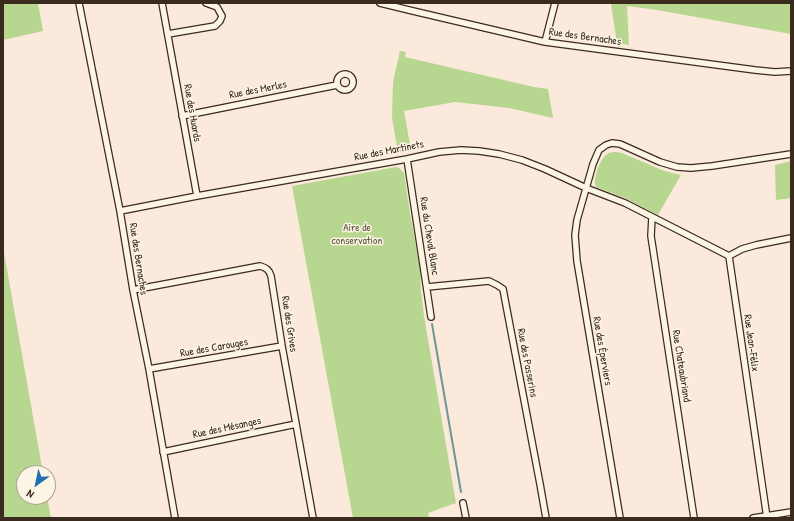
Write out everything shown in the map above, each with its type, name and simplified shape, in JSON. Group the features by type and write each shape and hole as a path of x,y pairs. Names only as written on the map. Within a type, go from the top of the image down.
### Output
{"street":[{"name":"Rue des Bernaches","path":"79,3 120,211 132,290 149,369 175,518"},
{"name":"Rue des Huards","path":"162,3 197,196"},
{"path":"168,34 215,26 220,21 222,16 217,7 206,3"},
{"name":"Rue des Bernaches","path":"380,3 545,42 755,70 775,72 791,71"},
{"path":"545,42 555,3"},
{"name":"Rue des Merles","path":"182,116 337,85"},
{"path":"586,188 592,164 600,150 606,145 612,143 620,144 660,162 677,167 691,168 791,154"},
{"name":"Rue des Martinets","path":"120,211 407,159 438,152 461,150 499,154 522,160 625,203 652,217"},
{"name":"Rue du Cheval Blanc","path":"407,159 431,317"},
{"name":"Rue des Éperviers","path":"586,188 576,220 575,235 577,261 620,518"},
{"path":"652,217 729,256 742,249 791,238"},
{"name":"Rue Chateaubriand","path":"652,217 651,236 694,518"},
{"name":"Rue Jean-Félix","path":"729,256 767,517"},
{"name":"Rue des Grives","path":"132,290 260,266 266,267 272,276 282,346 312,518"},
{"name":"Rue des Passerins","path":"427,287 489,281 497,284 502,289 546,518"},
{"name":"Rue des Carouges","path":"149,369 282,346"},
{"name":"Rue des Mésanges","path":"163,452 296,424"},
{"path":"463,503 466,518"},
{"path":"753,518 791,512"}],"green space":[{"path":"3,3 38,3 43,31 3,40"},
{"path":"605,3 791,3 791,34 627,6 629,45 617,43 611,4"},
{"path":"400,51 406,52 405,57 548,89 553,118 509,108 455,102 404,111 411,150 398,152 392,118 393,82"},
{"path":"611,152 622,153 662,170 681,175 658,215 625,198 596,187 595,179 600,163 606,155"},
{"path":"791,161 791,198 776,200 775,165"},
{"name":"Aire de conservation","path":"396,167 404,173 420,269 424,316 456,503 428,513 429,518 353,518 292,186"},
{"path":"3,247 42,465 16,465 16,505 49,505 51,518 3,518"}],"waterway":[{"path":"432,324 461,492"}]}
